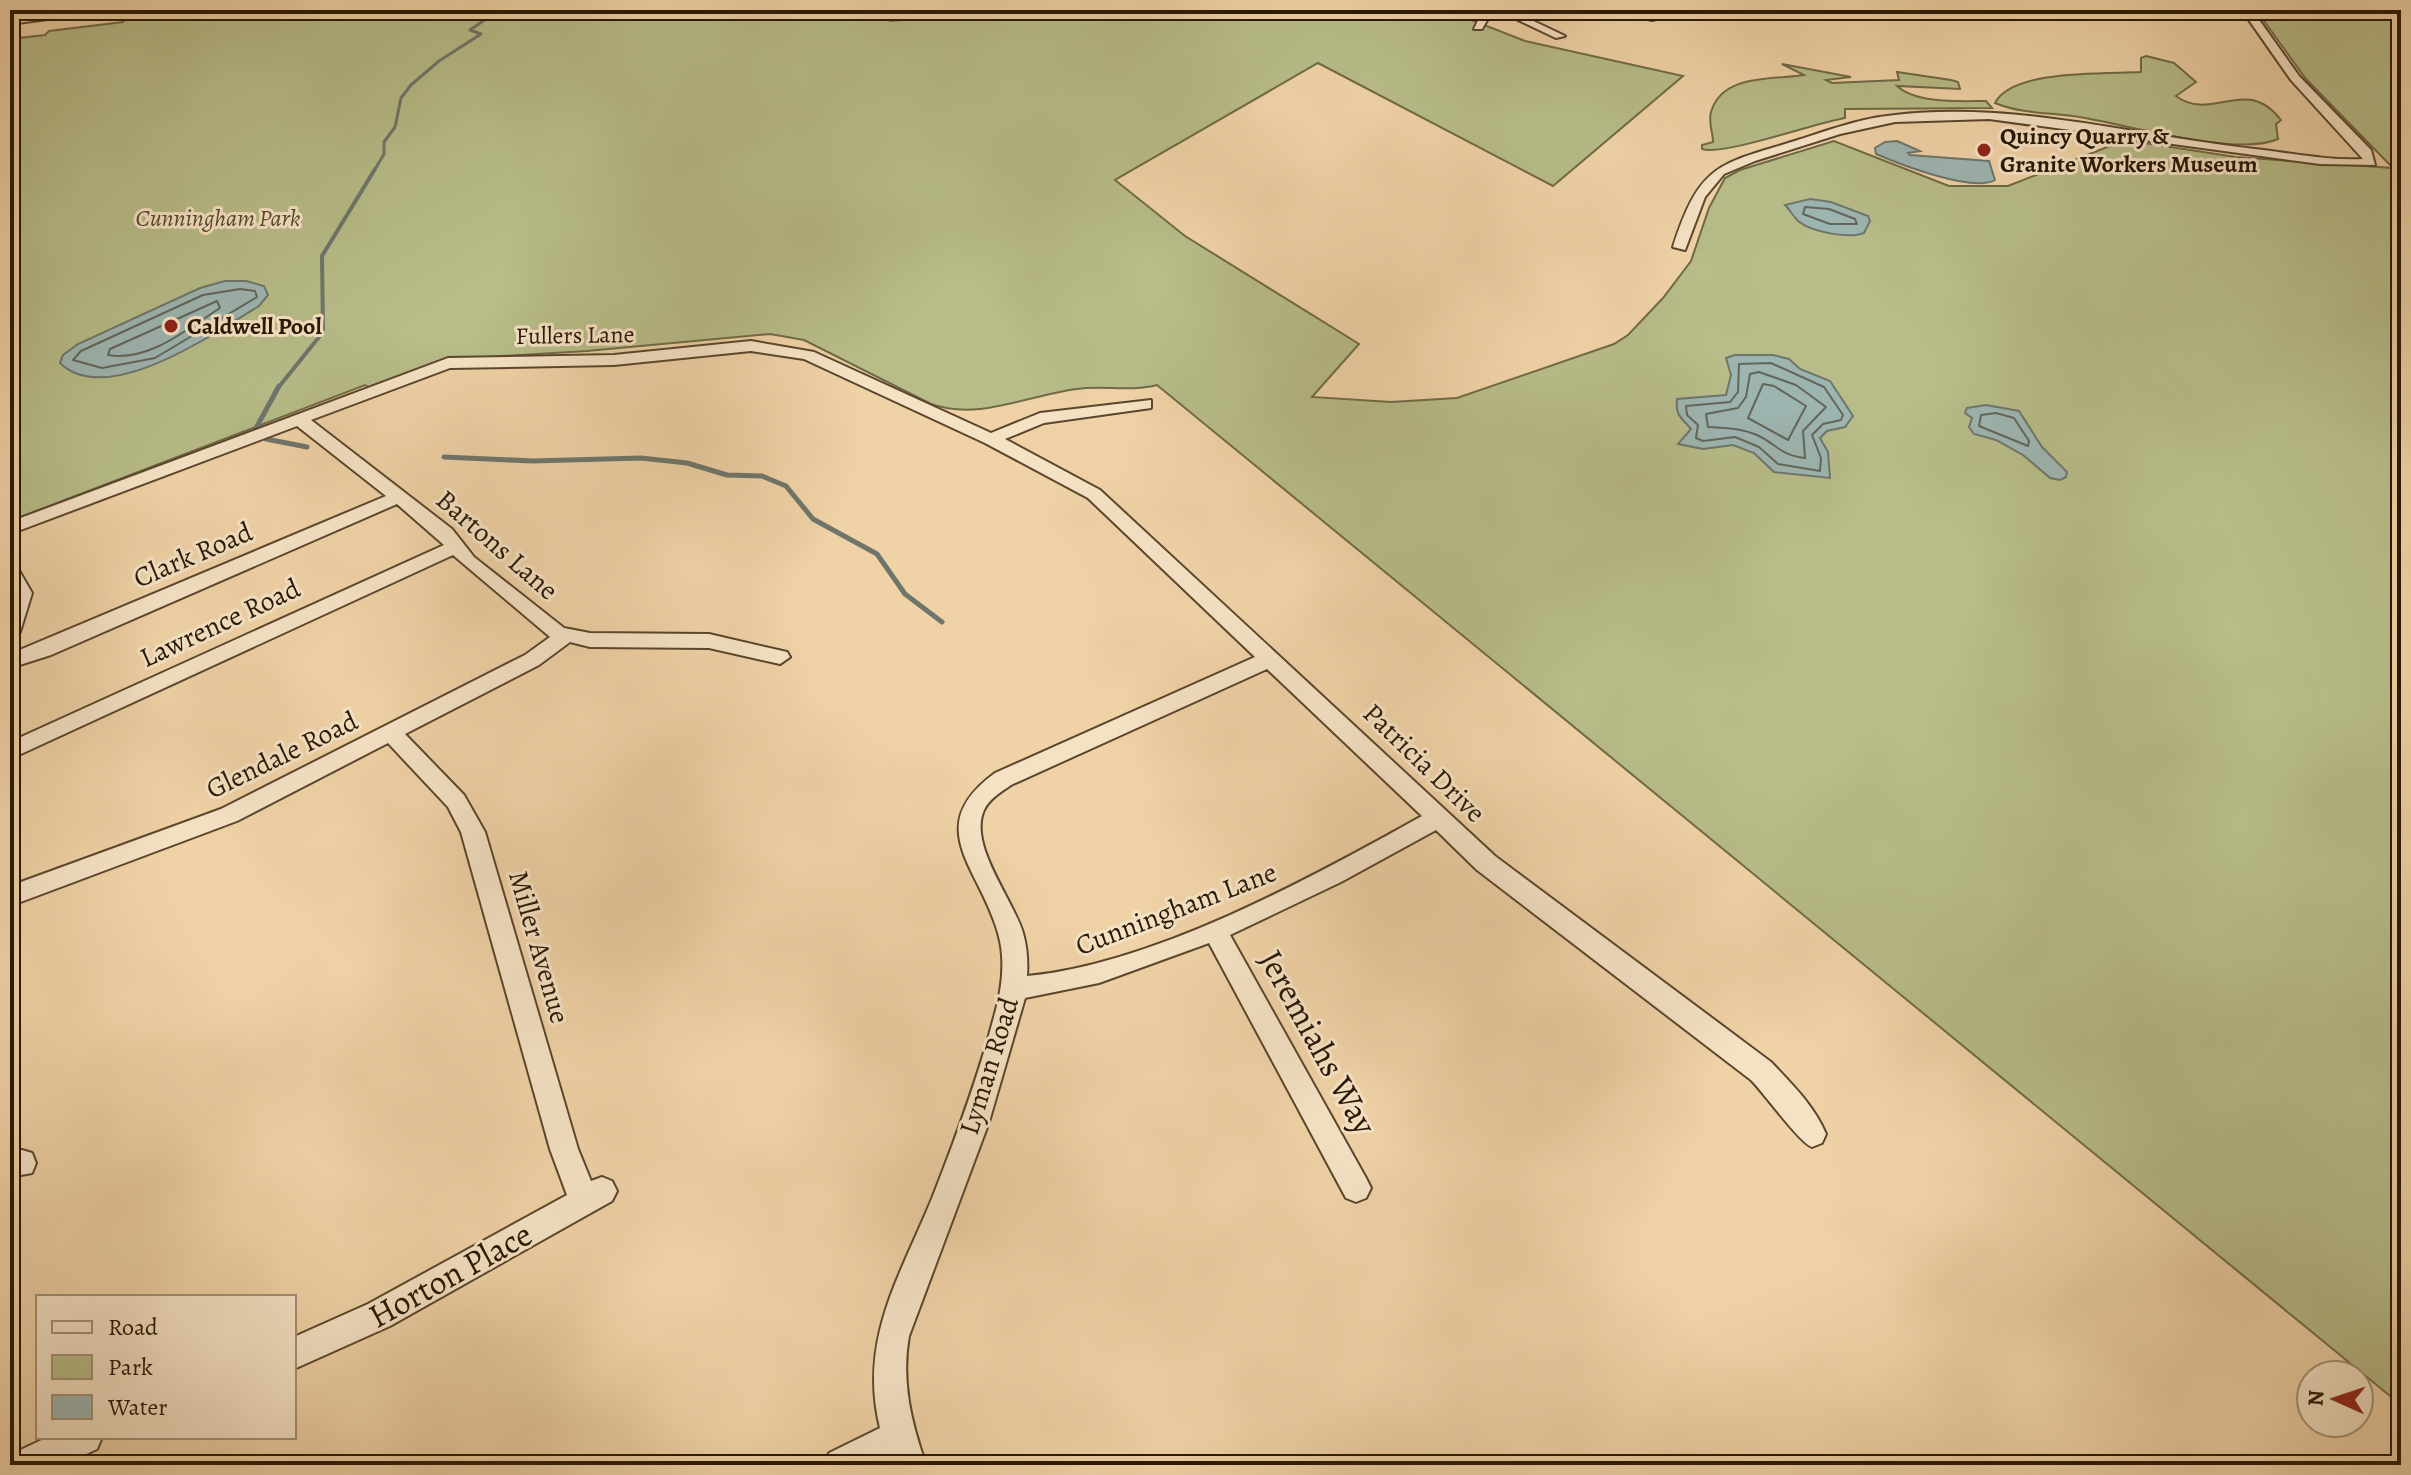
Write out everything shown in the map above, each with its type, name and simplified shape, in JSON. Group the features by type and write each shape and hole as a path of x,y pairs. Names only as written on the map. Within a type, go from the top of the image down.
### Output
{"street":[{"path":"10,21 110,10"},
{"path":"1478,27 1488,10"},
{"path":"1502,10 1560,36"},
{"path":"1611,10 1652,17 1677,15 1687,10"},
{"path":"2233,10 2262,55"},
{"path":"1680,247 1697,194 1718,171 1832,133 1895,118 1946,114 2006,117 2208,148 2349,161 2372,160 2295,78 2247,10"},
{"path":"2271,68 2347,147 2349,161"},
{"name":"Fullers Lane","path":"10,528 429,368 458,361 599,361 763,346 790,350 829,363 991,439"},
{"path":"991,439 1031,420 1145,404"},
{"name":"Bartons Lane","path":"298,418 445,533 455,547 540,620 565,636 600,641 695,640 780,657"},
{"name":"Patricia Drive","path":"991,439 1094,494 1272,658 1438,818 1526,896 1761,1071 1788,1099 1812,1134"},
{"name":"Clark Road","path":"10,661 44,650 398,497"},
{"name":"Lawrence Road","path":"10,751 455,547"},
{"path":"10,571 22,593 10,632"},
{"name":"Glendale Road","path":"10,896 229,815 532,660 565,636"},
{"name":"Lyman Road","path":"904,1450 889,1375 895,1329 952,1183 1004,1030 1013,988 1015,959 1010,932 978,865 971,840 969,817 976,799 1003,779 1272,658"},
{"name":"Miller Avenue","path":"392,734 456,801 473,832 564,1149 593,1196"},
{"name":"Cunningham Lane","path":"1013,988 1070,981 1216,932 1318,885 1438,818"},
{"name":"Jeremiahs Way","path":"1216,932 1356,1188"},
{"name":"Horton Place","path":"296,1352 379,1315 593,1196"},
{"path":"26,1465 81,1439"},
{"path":"841,1465 904,1450"}],"green space":[{"name":"Cunningham Park","path":"872,10 890,21 1013,10 1446,10 1525,41 1683,76 1553,186 1318,63 1115,180 1185,236 1359,344 1312,397 1391,402 1457,398 1614,344 1628,335 1663,298 1691,261 1709,208 1725,178 1740,170 1834,141 1949,186 2008,186 2125,140 2236,157 2393,168 2306,79 2256,10 2401,10 2401,1405 2375,1384 2375,1359 2345,1359 1157,385 1077,389 985,408 949,408 931,404 804,340 770,334 587,351 452,359 370,388 365,385 10,521 10,39 123,22 129,11"},
{"path":"2146,56 2174,63 2196,82 2176,96 2189,103 2203,105 2242,99 2268,107 2281,120 2276,124 2278,139 2260,144 2212,142 2074,116 2017,110 1995,103 2005,92 2039,79 2141,72 2141,58"},
{"path":"1782,64 1851,77 1826,80 1832,83 1899,80 1897,72 1951,80 1958,82 1960,89 1897,86 1927,99 1986,101 1992,108 1845,109 1845,118 1749,144 1702,149 1702,145 1713,142 1711,112 1726,90 1751,81 1804,75"}],"water":[{"path":"1897,141 1920,151 1908,153 1910,155 1989,161 1995,180 1970,183 1953,180 1876,154 1875,148 1885,142"},
{"path":"1810,199 1831,202 1868,216 1870,221 1864,233 1857,235 1840,235 1812,228 1798,221 1785,205"},
{"name":"Caldwell Pool","path":"225,281 246,281 264,286 268,295 259,306 190,348 132,372 105,377 80,375 60,363 63,355 78,344 200,288"},
{"path":"1735,355 1773,355 1789,359 1800,369 1830,381 1853,416 1845,427 1827,431 1820,438 1828,452 1830,478 1774,472 1754,453 1733,445 1703,449 1678,444 1691,429 1678,413 1677,399 1726,395 1731,375 1726,358"},
{"path":"1986,405 2019,411 2042,447 2067,472 2066,477 2060,480 2050,478 2023,455 1996,440 1974,434 1969,427 1972,418 1965,413 1967,408"}],"waterway":[{"path":"374,171 384,154 384,142 395,127 401,98 411,85 439,61 481,34 470,30 499,10"},
{"path":"278,388 323,332 322,256 375,169"},
{"path":"255,430 279,386"},
{"path":"266,439 307,447"},
{"path":"444,457 533,461 641,458 687,463 727,475 762,476 786,486 813,519 877,554 905,594 942,622"}],"place":[{"name":"Quincy Quarry & Granite Workers Museum","path":"1984,150"},
{"name":"Caldwell Pool","path":"171,326"}]}
